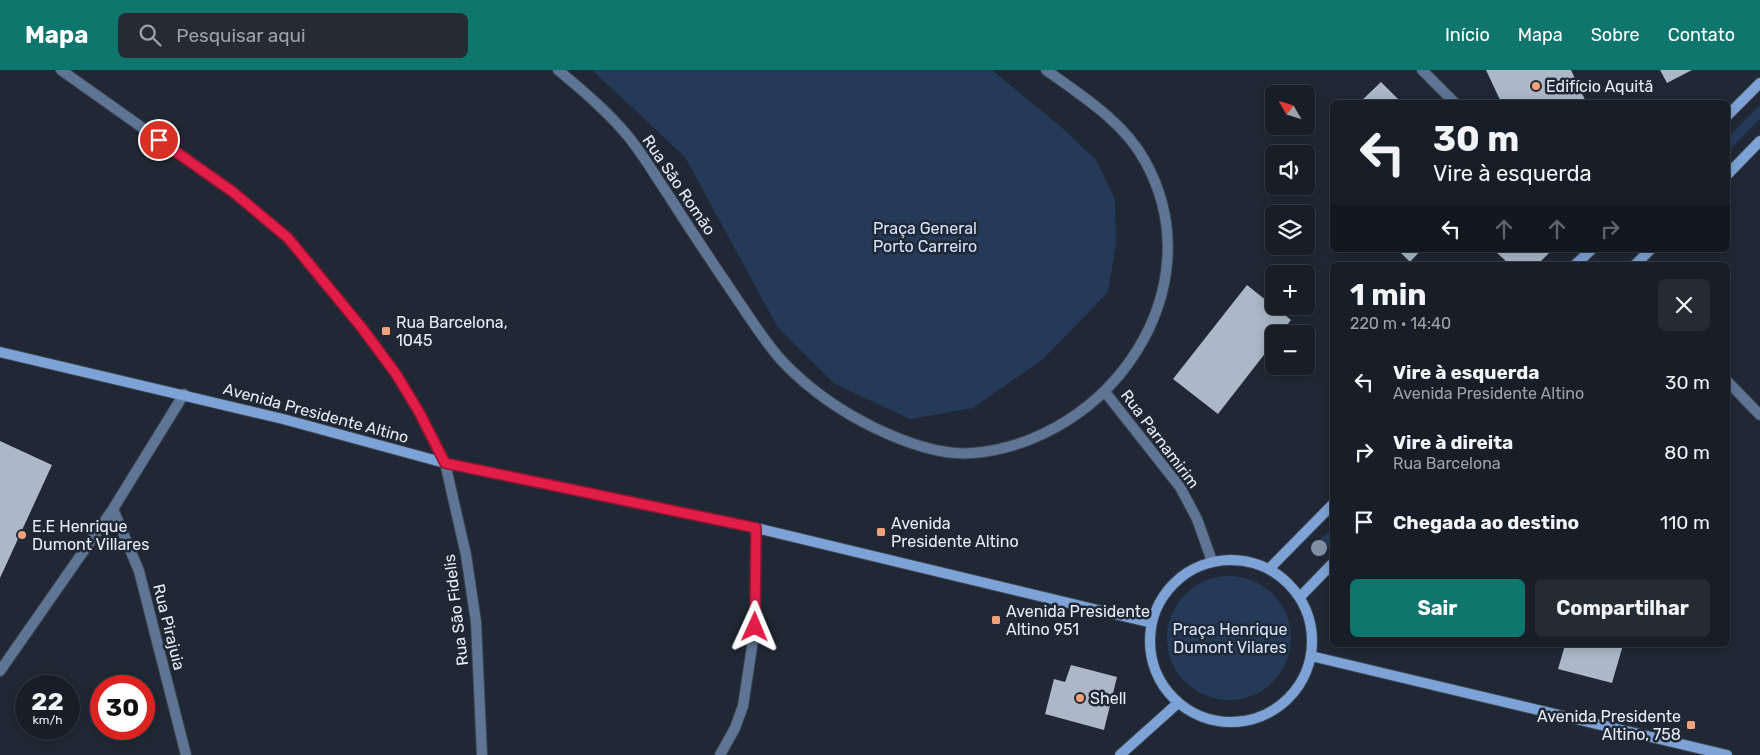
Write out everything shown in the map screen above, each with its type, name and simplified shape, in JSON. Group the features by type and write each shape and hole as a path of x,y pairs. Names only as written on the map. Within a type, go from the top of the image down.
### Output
{"main road":[{"path":"1730,113 1760,82"},
{"path":"1730,172 1760,142"},
{"path":"1578,262 1589,252"},
{"path":"1638,262 1648,252"},
{"name":"Avenida Presidente Altino","path":"0,352 184,394 445,463 756,528 1152,623"},
{"path":"1269,569 1330,507"},
{"path":"1241,560 1269,569 1291,586 1300,597 1308,616 1312,636 1306,673 1286,700 1273,710 1257,718 1241,722 1208,719 1192,713 1178,703 1168,692 1153,667 1149,638 1160,601 1173,584 1191,570 1212,561 1241,560"},
{"path":"1300,597 1330,566"},
{"path":"1310,656 1727,755"},
{"path":"1120,755 1178,703"}],"street":[{"name":"Rua São Fidelis","path":"61,70 233,192 288,238 362,328 396,374 419,412 445,463 466,555 476,622 482,755"},
{"name":"Rua São Romão","path":"558,70 585,92 628,136 759,331 784,362 832,404 874,427 906,441 940,450 970,453 998,449 1028,440 1081,412 1105,392"},
{"path":"1046,70 1100,111 1133,144 1145,161 1164,212 1167,258 1160,303 1137,352 1105,392"},
{"path":"1422,70 1452,100"},
{"path":"1730,384 1760,415"},
{"name":"Rua Parnamirim","path":"1105,392 1180,487 1197,519 1212,561"},
{"path":"0,671 113,509 184,394"},
{"name":"Rua Pirajuia","path":"113,509 139,571 186,755"},
{"path":"720,755 743,706 755,627 756,528"}],"green space":[{"name":"Praça General Porto Carreiro","path":"592,70 992,70 1067,132 1097,161 1115,200 1116,244 1108,292 1043,359 973,408 910,419 835,384 778,328 685,157"},
{"path":"1760,105 1760,119 1730,150 1730,135"},
{"path":"1330,530 1330,545 1323,552 1315,544"},
{"name":"Praça Henrique Dumont Vilares","path":"1229,576 1253,581 1273,594 1286,614 1291,638 1286,662 1273,682 1253,695 1229,700 1205,695 1185,682 1172,662 1167,638 1172,614 1185,594 1205,581"}],"building":[{"name":"Edifício Aquitã","path":"1486,70 1571,70 1585,100 1500,100"},
{"path":"1660,70 1692,70 1667,83"},
{"path":"1381,82 1399,100 1362,100"},
{"path":"1400,252 1419,252 1410,262"},
{"path":"1496,252 1550,252 1540,262 1507,262"},
{"path":"1247,285 1265,299 1265,315 1285,315 1291,320 1287,325 1265,325 1265,354 1218,414 1173,379"},
{"path":"0,441 52,465 0,578"},
{"path":"1564,647 1622,647 1612,683 1558,669"},
{"name":"Shell","path":"1071,665 1117,677 1104,730 1045,714 1054,679 1065,682"}],"place":[{"name":"Edifício Aquitã","path":"1536,86"},
{"name":"Rua Barcelona, 1045","path":"386,331"},
{"name":"Avenida Presidente Altino","path":"881,532"},
{"name":"E.E Henrique Dumont Villares","path":"22,535"},
{"name":"Avenida Presidente Altino 951","path":"996,620"},
{"name":"Shell","path":"1080,698"},
{"name":"Avenida Presidente Altino, 758","path":"1691,725"}],"route":[{"path":"159,140 252,206 288,238 362,328 396,374 419,412 445,463 756,528 755,627"}]}
